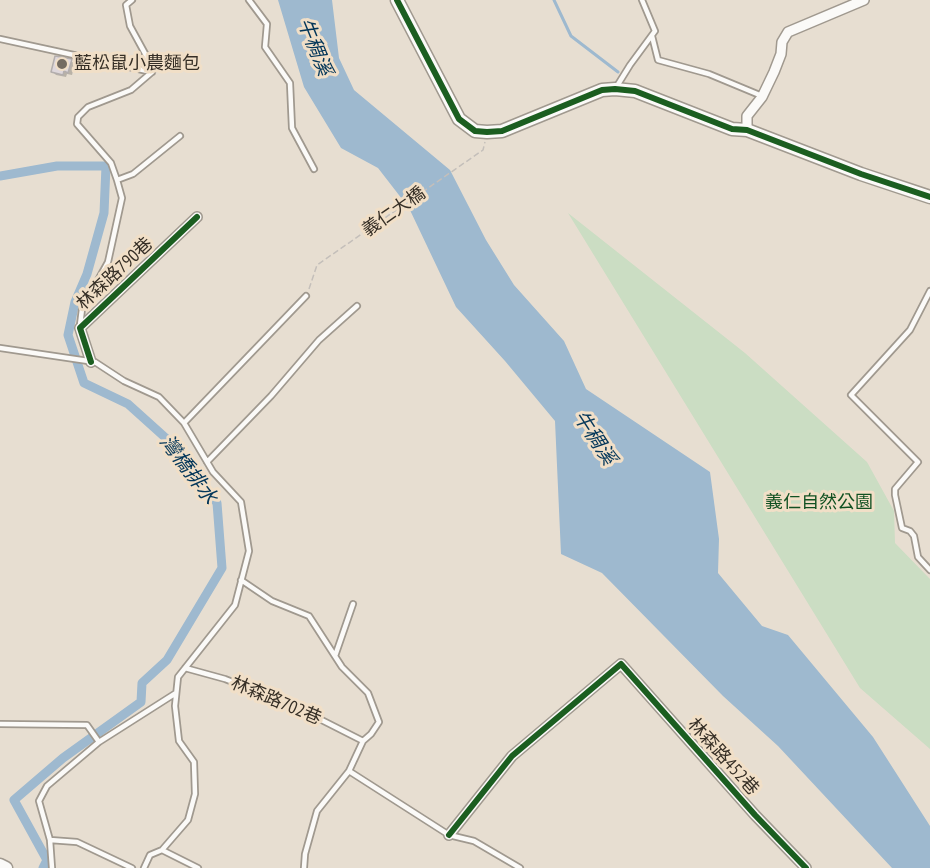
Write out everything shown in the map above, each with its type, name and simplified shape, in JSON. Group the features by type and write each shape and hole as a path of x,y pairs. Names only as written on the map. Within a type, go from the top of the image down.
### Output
{"street":[{"path":"397,0 459,119 475,131 502,131 602,90 615,89 635,92 732,129 747,130 861,174 930,197"},
{"path":"747,130 747,116 762,97 781,54 782,42 788,32 864,0"},
{"name":"林森路790巷","path":"91,362 80,328 197,217"},
{"name":"林森路452巷","path":"449,835 512,756 621,664 754,815 806,868"},
{"path":"0,865 6,868"}],"lane":[{"path":"0,39 152,72 148,59 130,26 126,4 132,0"},
{"path":"249,0 267,24 265,46 291,83 292,128 314,169"},
{"path":"615,89 655,31 642,0"},
{"path":"652,36 658,60 709,74 762,97"},
{"name":"林森路790巷","path":"80,328 82,309 108,262 122,198 111,163 77,124 78,117 88,107 132,90 152,72"},
{"path":"117,180 133,174 180,136"},
{"path":"930,291 910,330 851,395 918,462 895,489 895,495 902,528 910,531 914,536 918,557 930,570"},
{"path":"184,423 306,296"},
{"path":"207,462 271,396 319,340 357,306"},
{"path":"0,348 95,362 124,381 159,396 184,423 213,472 242,502 249,551 235,605 178,676 175,706 179,741 194,762 195,794 188,820 162,850 150,855 144,868"},
{"path":"241,580 272,601 309,616 342,668 368,693 379,722 372,734 363,741 349,771 317,811 305,854 304,868"},
{"path":"335,656 353,604"},
{"name":"林森路702巷","path":"185,668 225,679 294,706 363,741"},
{"path":"52,868 50,840 39,801 47,786 99,742 176,693"},
{"path":"0,724 87,725 99,742"},
{"path":"349,771 449,835 474,842 520,868"},
{"path":"50,840 77,842 132,868"},
{"path":"162,850 198,868"}],"green space":[{"name":"義仁自然公園","path":"568,213 745,353 867,462 894,511 895,543 930,579 930,749 860,688"}],"water":[{"name":"牛稠溪","path":"278,0 332,0 339,58 354,90 450,170 486,240 514,285 564,341 586,389 710,472 719,539 718,573 762,626 788,635 873,737 930,826 930,868 892,868 778,746 723,696 602,573 561,554 555,421 456,307 409,208 378,168 341,148 304,87"}],"building":[{"name":"藍松鼠小農麵包","path":"55,56 72,59 68,73 64,71 63,75 51,72"}],"waterway":[{"path":"554,0 571,36 618,72"},
{"name":"灣橋排水","path":"0,176 57,166 106,166 104,213 87,274 75,302 68,335 84,383 128,404 168,440 217,503 222,568 167,660 142,683 141,702 63,758 14,800 47,860 43,868"}],"cycle path":[{"path":"397,0 459,119 475,131 502,131 602,90 635,91 732,129 747,130 861,174 930,197"},
{"path":"91,362 80,328 197,217"},
{"path":"449,835 512,756 621,664 755,815 806,868"}],"place":[{"name":"藍松鼠小農麵包","path":"62,64"}]}
